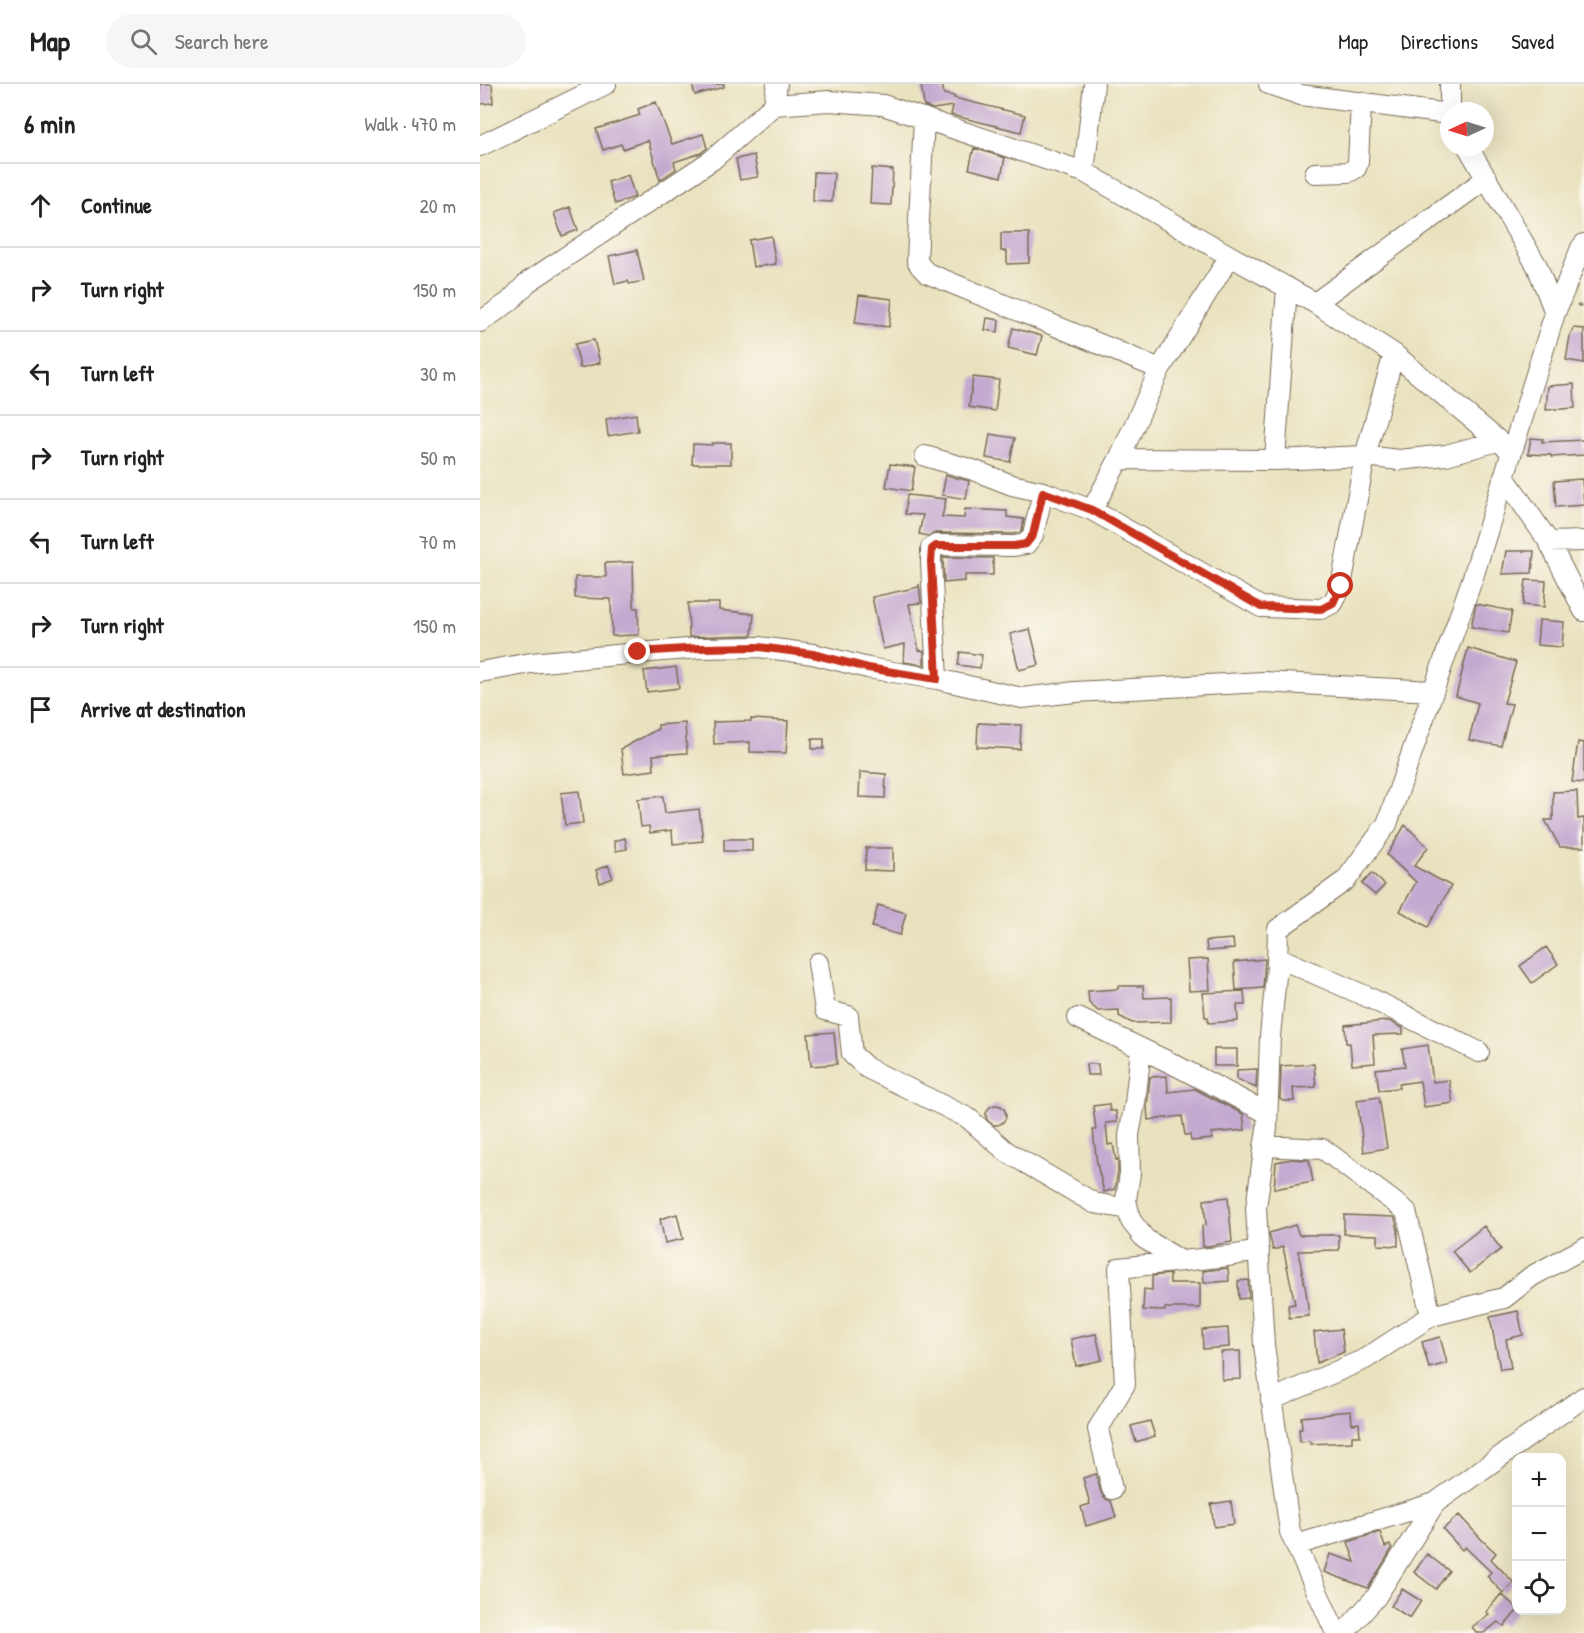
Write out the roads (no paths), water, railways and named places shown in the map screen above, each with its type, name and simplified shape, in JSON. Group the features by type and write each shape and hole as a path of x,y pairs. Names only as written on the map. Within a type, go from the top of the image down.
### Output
{"street":[{"path":"480,146 606,84"},
{"path":"774,105 777,84"},
{"path":"1084,172 1094,84"},
{"path":"1269,84 1361,102 1440,111"},
{"path":"1449,102 1450,84"},
{"path":"480,322 509,302 528,282 712,160 774,105 829,101 884,105 1084,172 1315,303 1394,354 1505,446"},
{"path":"1315,173 1349,172 1356,168 1361,102"},
{"path":"924,118 918,261 921,267 927,273 1160,369"},
{"path":"1474,156 1537,266 1555,313"},
{"path":"1315,303 1487,178"},
{"path":"1336,1633 1290,1532 1264,1345 1256,1208 1267,1113 1278,930 1346,880 1387,824 1473,577 1504,477 1505,446 1555,313 1584,244"},
{"path":"1092,510 1119,459 1160,369 1230,256"},
{"path":"1275,460 1287,287"},
{"path":"925,456 973,470 1012,485 1043,492 1092,510 1261,607 1321,609 1333,603 1341,586 1365,456 1394,354"},
{"path":"1119,459 1275,460 1365,456 1399,460 1505,446"},
{"path":"1504,477 1550,542 1584,611"},
{"path":"937,679 932,549 936,546 1026,544 1033,535 1043,492"},
{"path":"1550,542 1584,541"},
{"path":"480,672 531,663 638,652 759,647 813,654 868,668 937,679 1022,698 1075,692 1263,682 1433,691"},
{"path":"1277,957 1370,998 1479,1052"},
{"path":"818,963 825,1010 848,1016 852,1054 867,1068 968,1118 1007,1152 1094,1203 1128,1209"},
{"path":"1078,1018 1267,1113"},
{"path":"1141,1049 1129,1135 1131,1173 1126,1200 1131,1221 1144,1239 1181,1261"},
{"path":"1264,1146 1323,1149 1406,1210 1431,1316"},
{"path":"1271,1400 1365,1359 1431,1316 1504,1298 1532,1276 1584,1248"},
{"path":"1112,1490 1098,1429 1125,1384 1119,1268 1259,1251"},
{"path":"1296,1545 1435,1503 1584,1397"},
{"path":"1344,1633 1376,1596 1435,1503"}]}
